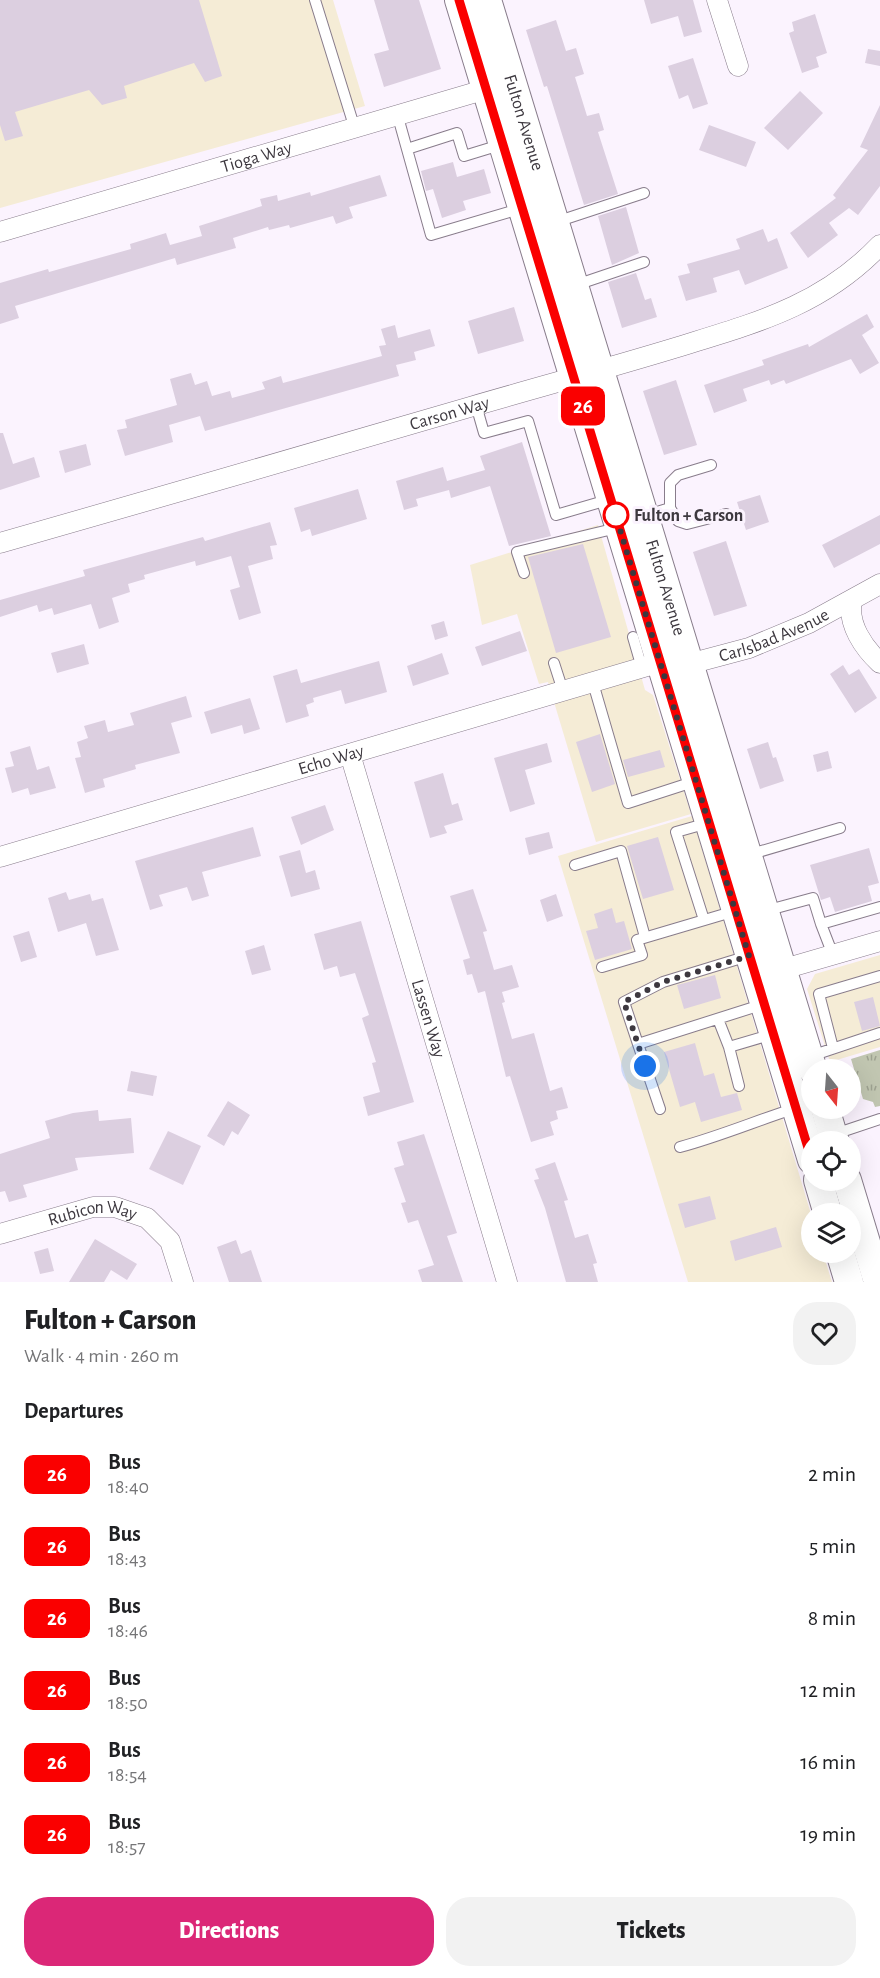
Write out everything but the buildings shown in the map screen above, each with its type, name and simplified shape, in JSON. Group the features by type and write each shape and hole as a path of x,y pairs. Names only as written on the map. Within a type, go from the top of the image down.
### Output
{"main road":[{"name":"Fulton Avenue","path":"480,3 499,85 504,144 523,208 644,517 782,969 804,1059"},
{"name":"Fulton Avenue","path":"499,85 554,223 573,285 611,499 644,517"},
{"name":"Fulton Avenue","path":"644,517 651,665 696,781 773,1034 803,1059"},
{"path":"850,1191 878,1282"},
{"path":"843,1263 849,1282"}],"street":[{"path":"717,0 738,66"},
{"name":"Tioga Way","path":"0,232 398,117 499,85"},
{"name":"Carson Way","path":"0,543 587,374 669,343 791,310 847,276 880,244"},
{"name":"Carlsbad Avenue","path":"651,665 689,664 749,648 809,623 880,584"},
{"path":"852,601 850,615 854,626 880,663"},
{"name":"Echo Way","path":"0,857 651,665"},
{"name":"Lassen Way","path":"350,754 507,1282"},
{"path":"756,979 782,969 880,941"},
{"name":"Rubicon Way","path":"0,1234 93,1207 115,1207 147,1218 170,1241 183,1282"}],"lane":[{"path":"315,0 355,129"},
{"path":"398,117 431,235 523,208"},
{"path":"408,149 457,133 464,156 504,144"},
{"path":"554,223 644,193"},
{"path":"573,285 644,262"},
{"path":"476,405 484,433 528,421 556,514 611,499"},
{"path":"644,517 678,476 711,465"},
{"path":"524,573 517,552 644,517 687,524 726,514"},
{"path":"633,637 651,665"},
{"path":"554,663 563,691"},
{"path":"592,683 628,803 696,781"},
{"path":"704,920 676,832 709,823"},
{"path":"748,855 840,828"},
{"path":"575,865 621,851 645,938"},
{"path":"765,912 813,898 833,955"},
{"path":"821,924 880,907"},
{"path":"602,968 642,955 637,940 735,911"},
{"path":"804,1059 819,994 880,976"},
{"path":"638,1044 718,1019 756,979"},
{"path":"660,1109 624,1002 663,982 756,979"},
{"path":"718,1019 729,1047 739,1086"},
{"path":"807,1059 880,1033"},
{"path":"729,1047 773,1034"},
{"path":"680,1147 739,1130 801,1106"},
{"path":"841,1131 880,1119"}],"shaded area":[{"path":"0,0 333,0 365,106 0,208"},
{"path":"598,525 645,690 653,695 691,814 596,842 548,682 539,684 517,614 482,625 470,565"},
{"path":"692,816 801,1181 801,1191 804,1191 808,1203 801,1203 801,1263 826,1263 832,1282 688,1282 558,856"},
{"path":"880,955 880,1047 840,1059 829,1059 807,989 815,974"}],"green space":[{"path":"880,1050 880,1106 875,1107 873,1102 863,1099 861,1059 851,1059"}],"bus line":[{"name":"26","path":"459,0 803,1131"}],"place":[{"name":"Fulton + Carson","path":"616,515"}],"route":[{"path":"616,515 615,513 749,956 663,982 624,1002 645,1066"}]}
